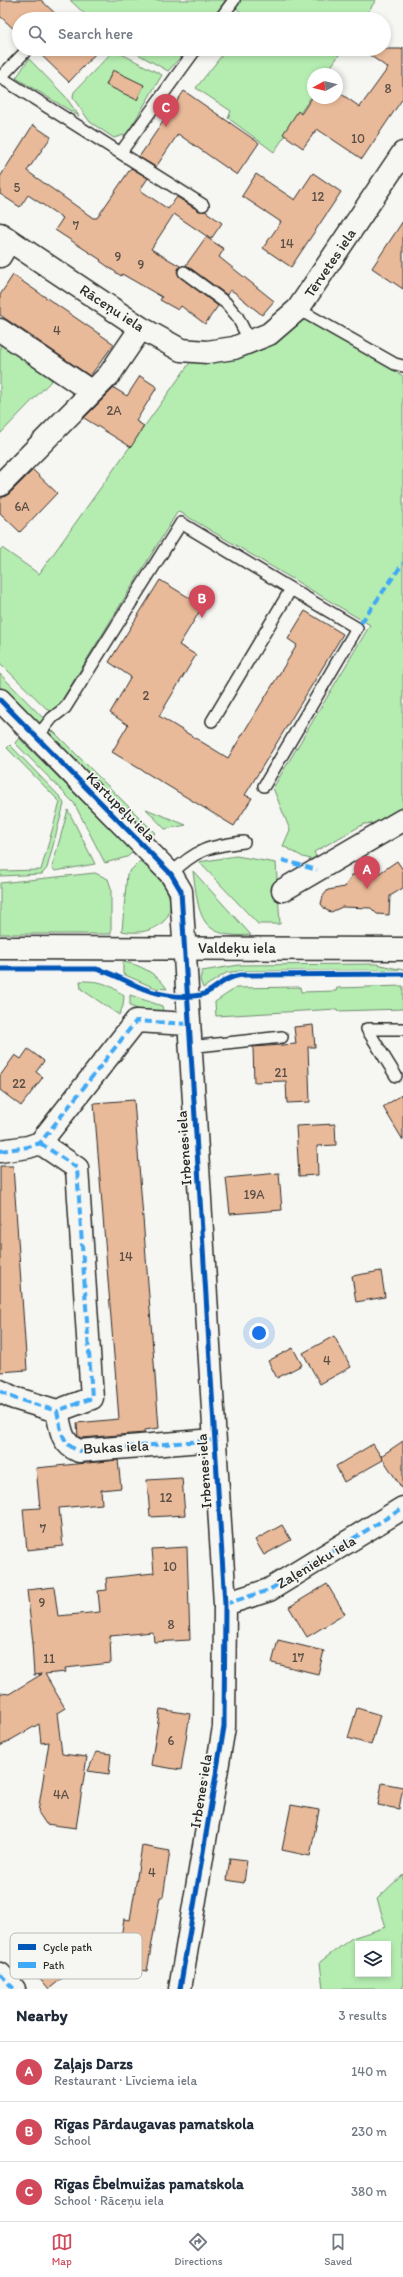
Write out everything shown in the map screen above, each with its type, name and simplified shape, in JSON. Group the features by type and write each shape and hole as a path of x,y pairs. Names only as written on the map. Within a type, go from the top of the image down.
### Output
{"street":[{"name":"Tērvetes iela","path":"242,345 268,334 298,310 403,153"},
{"name":"Rāceņu iela","path":"3,244 141,328 181,350 207,352 242,345"},
{"path":"0,485 109,375 141,328"},
{"path":"0,330 92,392"},
{"name":"Kartupeļu iela","path":"0,700 171,874 181,891 184,948"},
{"path":"283,890 403,820"},
{"name":"Valdeķu iela","path":"0,948 403,949"},
{"name":"Irbenes iela","path":"180,1989 224,1727 225,1604 189,1048 184,948"},
{"path":"0,1151 28,1147 40,1143 136,1021 188,1024"},
{"path":"0,1390 14,1398 57,1411 92,1398 77,1168 40,1143"},
{"name":"Bukas iela","path":"57,1411 63,1438 69,1447 79,1451 214,1440"},
{"name":"Zaļenieku iela","path":"225,1604 269,1590 403,1508"},
{"path":"0,1974 14,1989"}],"lane":[{"path":"225,12 234,0"},
{"path":"21,56 0,77 121,152 202,205"},
{"path":"121,152 191,56"},
{"path":"184,272 226,303 237,316 242,345"},
{"path":"298,310 395,364 403,366"},
{"path":"36,737 52,718 65,708 181,523 357,628 264,786"},
{"path":"212,721 291,589"},
{"path":"171,874 188,857 213,846 244,842"},
{"path":"396,1076 367,1029 403,1029"},
{"path":"189,1048 282,1037"}],"green space":[{"path":"70,0 227,0 218,12 83,12"},
{"path":"238,0 376,0 368,12 241,12 236,8"},
{"path":"108,56 126,56 162,75 127,134 114,138 90,122 73,98 74,92"},
{"path":"141,56 182,56 168,71"},
{"path":"221,56 338,56 330,68 307,68 307,103 274,152 228,118 231,111 196,88"},
{"path":"29,59 65,96 79,116 16,78"},
{"path":"300,314 403,376 403,809 377,823 364,824 314,852 318,861 303,857 283,846 290,830 273,788 370,625 178,511 54,713 50,712 0,663 0,550 2,548 39,574 194,357"},
{"path":"0,341 52,380 0,434"},
{"path":"0,674 46,721 36,723 31,721 0,688"},
{"path":"53,731 155,833 149,838 48,737"},
{"path":"19,738 133,852 127,857 105,863 74,803 15,743"},
{"path":"10,745 61,798 64,804 47,868 42,874 0,876 0,871 41,870 60,802 7,748"},
{"path":"146,809 186,825 165,829"},
{"path":"68,810 95,864 55,871 52,867"},
{"path":"236,856 276,863 280,924 258,924 199,862"},
{"path":"140,861 159,879 165,887 170,902 170,911 166,919 160,925 151,929 142,932 122,931 127,874"},
{"path":"193,871 251,935 221,933 211,928 200,912"},
{"path":"95,873 108,879 111,888 111,934 0,934 0,883"},
{"path":"123,962 142,967 159,979 167,989 155,988 123,974"},
{"path":"376,964 403,970 239,971 226,973 203,988 200,980 202,971 239,965"},
{"path":"80,981 104,984 113,988 124,996 123,1006 119,1015 81,989"},
{"path":"403,986 403,1009 338,1011 337,1009 216,1016 215,1002 236,988 300,987 301,992 336,991 337,988"},
{"path":"130,995 162,1006 164,1015 145,1012 130,1006"},
{"path":"403,1874 403,1989 323,1989 320,1962 352,1938 386,1927 377,1899"}],"building":[{"path":"0,0 41,0 54,12 12,12 12,27 0,16"},
{"path":"403,47 403,98 362,159 317,129 303,148 283,134 298,111 301,114 308,104 343,104 343,95 360,107 388,68 371,56 391,56 391,49 401,49"},
{"path":"42,56 93,56 69,82"},
{"path":"113,70 144,85 137,100 106,85"},
{"path":"184,91 259,143 237,175 178,134 156,167 139,157"},
{"path":"33,125 51,137 27,171 93,218 97,218 131,168 148,178 140,190 168,209 177,197 199,211 205,211 222,223 211,239 174,214 151,249 180,266 177,272 180,277 218,306 205,324 181,306 178,310 160,300 162,297 122,274 121,276 100,261 101,260 55,230 63,218 28,195 20,207 0,194 0,177"},
{"path":"313,173 341,192 291,267 263,248 281,222 242,196 256,174 295,200"},
{"path":"403,221 403,289 372,268"},
{"path":"206,237 224,249 219,257 274,301 262,315 234,292 230,290 227,295 186,265"},
{"path":"13,275 114,344 90,376 0,315 0,295"},
{"path":"140,376 157,387 136,421 144,426 131,447 84,418 114,388 127,396"},
{"path":"33,470 57,493 20,532 0,513 0,499 9,494"},
{"path":"160,580 203,606 179,645 196,655 159,716 228,758 297,645 288,639 305,611 343,634 245,795 252,798 234,826 112,752 128,725 110,713 131,677 109,662"},
{"path":"397,861 403,870 403,888 390,896 389,915 377,914 371,908 342,907 331,912 326,910 321,904 323,896 328,890 345,887 352,875 359,874 371,879"},
{"path":"313,1025 315,1047 308,1047 310,1102 287,1103 286,1081 254,1082 253,1047 296,1044 294,1027"},
{"path":"28,1049 44,1061 36,1072 43,1077 21,1106 0,1090 0,1076 15,1055 21,1059"},
{"path":"403,1094 403,1140 383,1107"},
{"path":"134,1100 159,1428 144,1430 144,1433 81,1438 78,1436 77,1423 119,1419 94,1103"},
{"path":"335,1124 336,1145 317,1146 318,1175 299,1176 296,1126"},
{"path":"0,1166 13,1166 27,1370 0,1372"},
{"path":"279,1173 282,1210 230,1214 226,1178"},
{"path":"381,1271 385,1297 356,1302 352,1276"},
{"path":"334,1336 351,1367 320,1384 303,1353"},
{"path":"293,1348 302,1365 277,1378 268,1361"},
{"path":"403,1441 403,1490 381,1456"},
{"path":"373,1444 383,1460 344,1482 336,1466"},
{"path":"118,1460 121,1488 101,1490 102,1504 59,1508 63,1546 27,1550 23,1509 40,1508 36,1468"},
{"path":"182,1478 185,1515 150,1517 147,1480"},
{"path":"282,1525 291,1540 264,1555 255,1540"},
{"path":"187,1547 190,1640 154,1642 153,1632 110,1636 111,1663 65,1668 66,1672 45,1674 65,1708 57,1713 62,1754 87,1757 76,1828 46,1824 38,1812 49,1742 41,1743 39,1724 0,1746 0,1693 9,1694 42,1674 34,1675 33,1643 27,1590 54,1587 58,1616 100,1612 98,1591 107,1590 106,1578 154,1573 152,1549"},
{"path":"327,1584 345,1614 307,1637 289,1607"},
{"path":"278,1640 324,1651 318,1674 272,1663"},
{"path":"357,1708 380,1715 371,1745 348,1738"},
{"path":"160,1709 190,1714 181,1770 151,1765"},
{"path":"96,1752 111,1754 109,1774 88,1771"},
{"path":"382,1783 403,1787 399,1809 378,1805"},
{"path":"291,1805 319,1810 310,1856 282,1850"},
{"path":"142,1846 170,1851 163,1897 160,1897 147,1971 142,1970 142,1933 122,1933 124,1919 130,1920"},
{"path":"230,1858 247,1860 244,1883 227,1880"},
{"path":"41,1979 61,1979 49,1989"}],"marked path":[{"path":"361,623 403,563"},
{"path":"282,860 317,870"},
{"path":"0,1151 28,1147 40,1143 136,1021 188,1024"},
{"path":"40,1143 77,1168 92,1398 57,1411"},
{"path":"0,1391 14,1398 57,1411 65,1440 73,1448 79,1451 214,1440"},
{"path":"225,1604 269,1590 403,1508"},
{"path":"0,1974 14,1989"}],"cycle path":[{"path":"0,700 171,874 181,891 225,1604 224,1727 180,1989"},
{"path":"0,969 96,969 150,991 176,996 201,995 228,979 241,975 403,974"}],"place":[{"name":"Rīgas Ēbelmuižas pamatskola","path":"166,127"},
{"name":"Rīgas Pārdaugavas pamatskola","path":"202,618"},
{"name":"Zaļajs Darzs","path":"367,889"}]}
